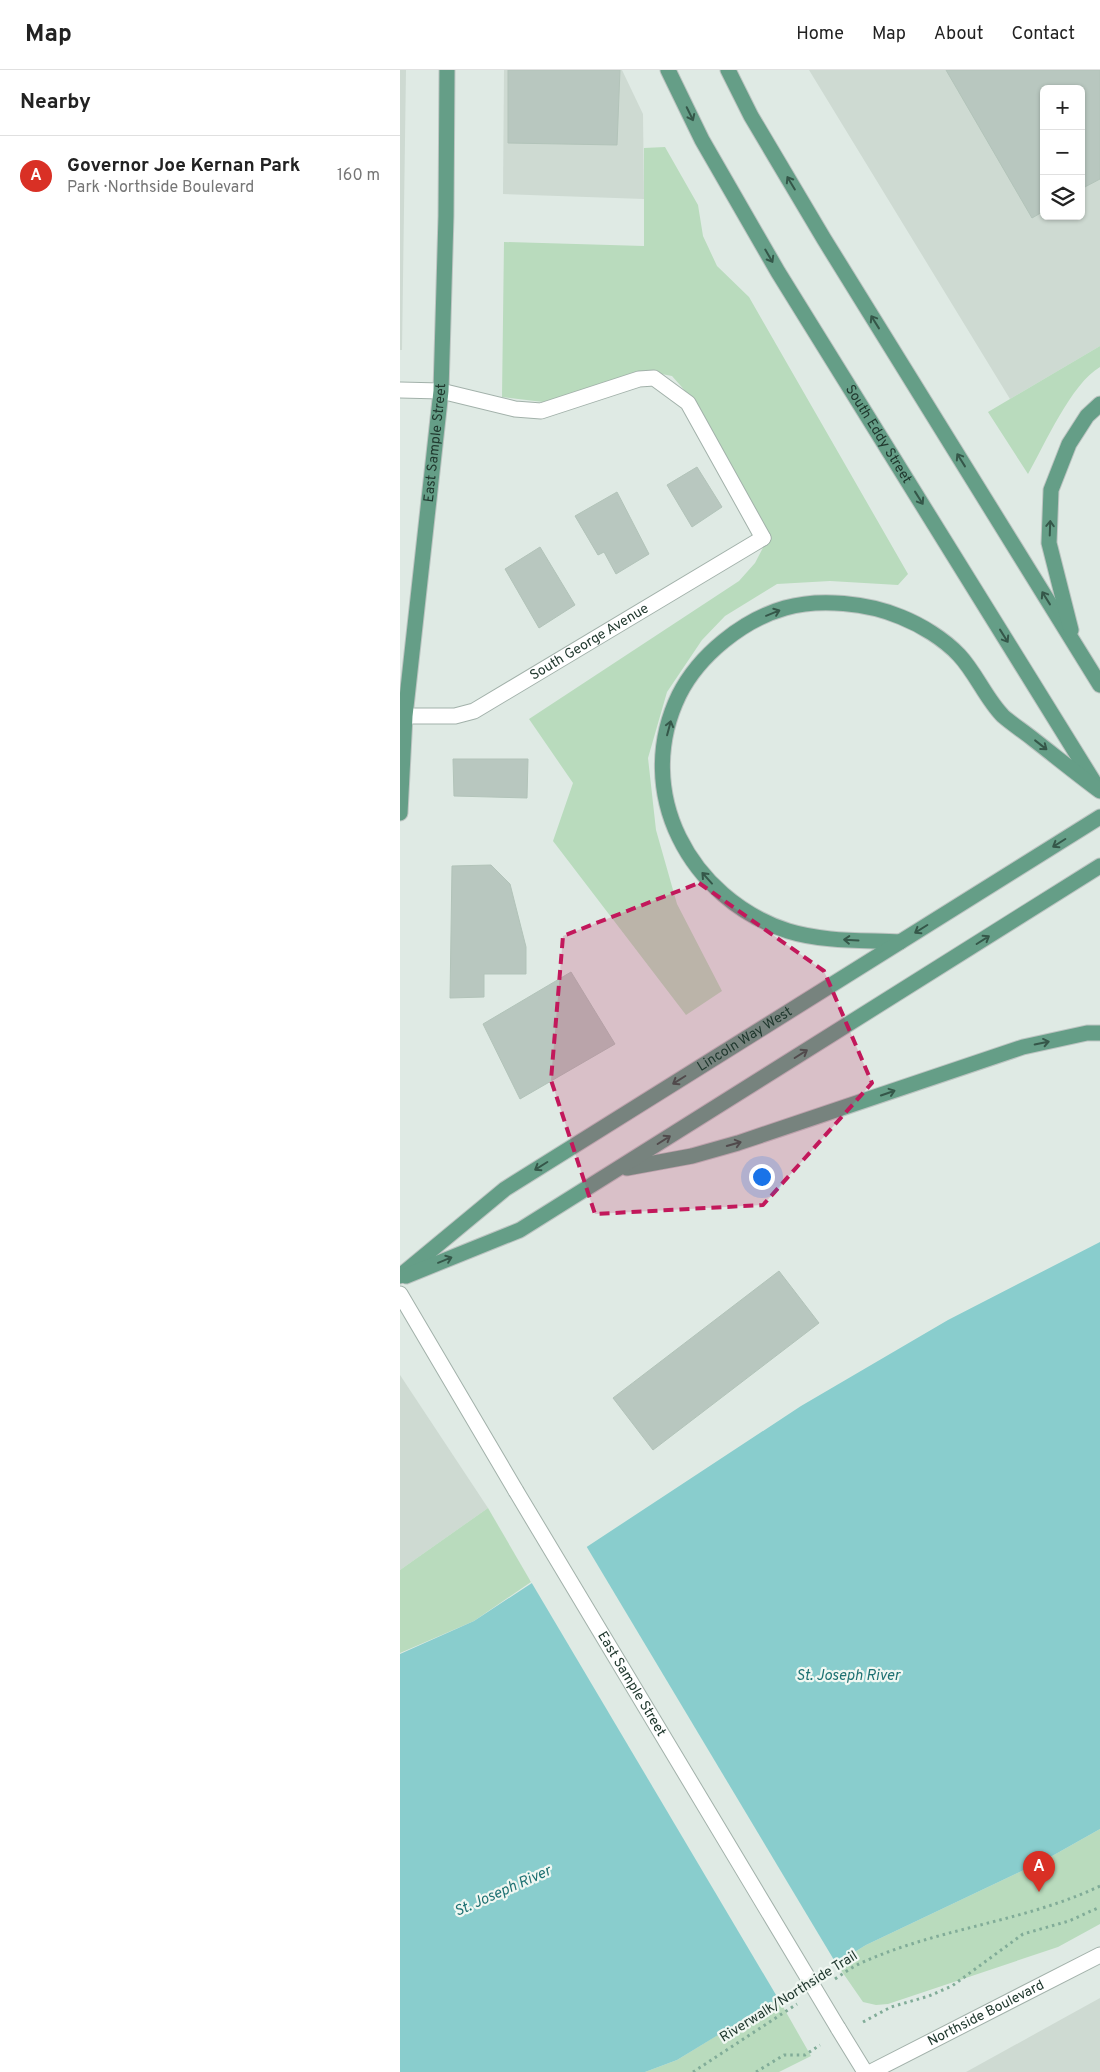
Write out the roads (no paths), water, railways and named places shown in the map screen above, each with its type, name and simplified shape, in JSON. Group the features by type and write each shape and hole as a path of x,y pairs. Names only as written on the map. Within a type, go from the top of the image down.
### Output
{"main road":[{"name":"East Sample Street","path":"400,814 405,716 441,391 446,216 447,70"},
{"name":"South Eddy Street","path":"668,70 702,140 778,272 1100,791"},
{"path":"728,70 751,116 829,247 1100,685"},
{"path":"1074,644 1049,543 1051,490 1069,444 1088,416 1100,404"},
{"path":"900,942 825,938 788,931 747,913 727,899 705,878 685,850 673,826 664,789 662,757 668,728 679,695 698,666 727,639 757,619 786,608 810,604 836,603 898,615 923,627 959,654 1002,715 1100,791"},
{"name":"Lincoln Way West","path":"400,1277 505,1189 1100,817"},
{"name":"Lincoln Way West","path":"400,1277 520,1230 1100,866"},
{"path":"618,1169 692,1156 745,1141 1023,1047 1087,1033 1100,1033"}],"street":[{"name":"South George Avenue","path":"405,716 455,716 474,711 763,538 688,403 654,378 639,379 541,411 515,410 441,391"},
{"path":"400,390 441,391"},
{"name":"East Sample Street","path":"400,1294 865,2072"},
{"name":"Northside Boulevard","path":"871,2072 1100,1955"}],"water":[{"name":"St. Joseph River","path":"1100,1242 1100,1829 1045,1860 866,1945 677,2060 645,2072 400,2072 400,1654 474,1621 801,1406 948,1320"}],"place":[{"name":"Governor Joe Kernan Park","path":"1039,1892"}]}
